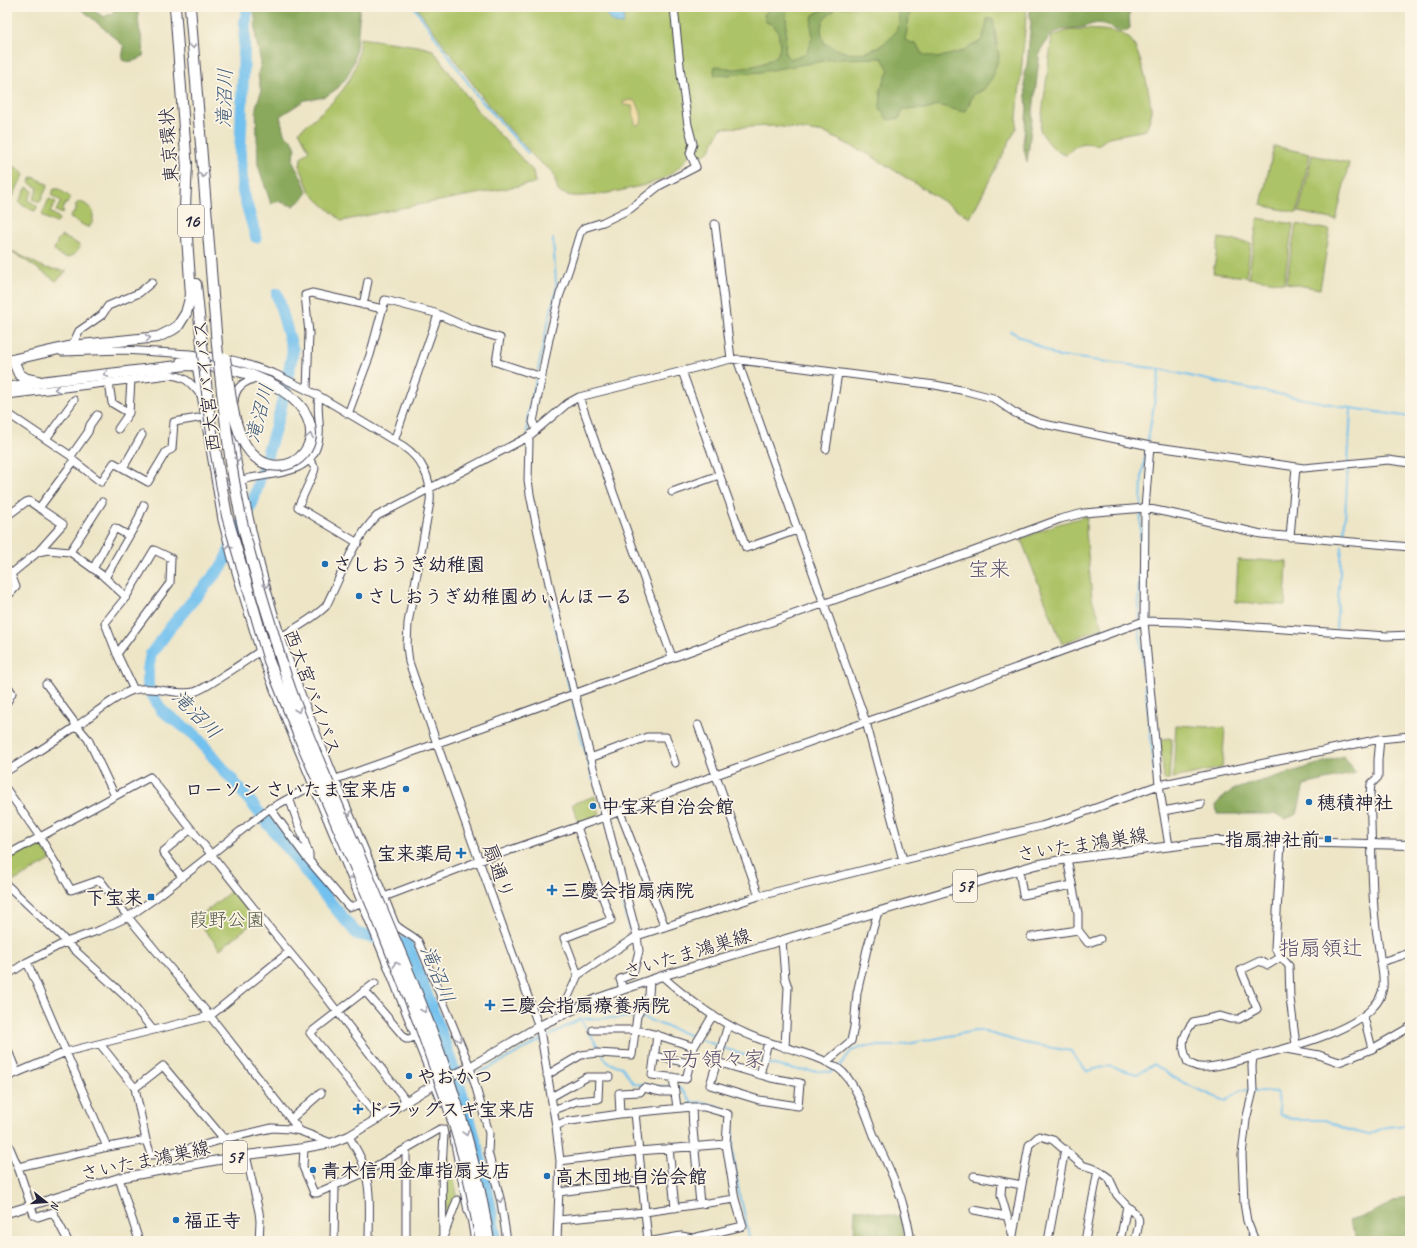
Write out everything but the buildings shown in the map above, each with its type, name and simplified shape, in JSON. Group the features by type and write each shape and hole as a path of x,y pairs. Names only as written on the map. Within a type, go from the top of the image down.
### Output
{"highway":[{"name":"東京環状","path":"175,7 187,162 185,208 193,282"},
{"name":"東京環状","path":"190,7 211,276"},
{"name":"西大宮バイパス","path":"211,276 220,344 225,418 241,516 254,571 281,661 300,715 432,1030 458,1105 469,1145 477,1176 489,1241"},
{"name":"西大宮バイパス","path":"193,282 202,345 210,421 227,516 269,661 317,779 380,925 423,1033 459,1141 469,1177 481,1241"},
{"path":"48,382 32,380 19,374 10,360 72,346 158,337 172,330 183,320 193,282"},
{"path":"7,388 48,382 129,376 196,365 222,368 258,378 268,382 285,392 300,404 312,432 309,446 297,460 290,464 280,466 270,465 258,459 246,447 241,438 234,415 220,344"}],"main road":[{"name":"さいたま鴻巣線","path":"7,1214 31,1205 119,1178 246,1155 331,1143 349,1136 408,1102 435,1084 467,1068 539,1026 573,1009 623,989 662,976 1019,870 1067,859 1169,846 1227,841 1410,845"}],"street":[{"path":"536,430 533,422 559,297 580,233 584,228 603,222 630,208 659,186 696,167 690,153 693,144 683,91 674,7"},
{"path":"716,224 734,359 866,722 902,860"},
{"path":"363,305 368,281"},
{"path":"72,346 79,331 102,315 108,306 139,293 152,282"},
{"path":"307,390 309,333 305,295 312,293 383,309"},
{"path":"348,414 370,355 385,300 438,315 472,330 500,338 496,362 542,377"},
{"path":"394,441 438,315"},
{"path":"38,354 123,350 190,354 240,362 275,374 319,396 411,452 427,475 430,488"},
{"path":"7,395 109,383 166,363 196,359 240,362"},
{"path":"7,771 77,726 123,694 137,689 185,693 194,692 205,687 260,652 319,613 326,606 365,530 377,516 528,437 568,403 580,397 734,359 966,390 993,398 1015,413 1039,423 1150,446 1304,468 1388,460 1410,463"},
{"path":"196,365 215,487 225,532 260,652 313,787 362,903 435,1084 454,1138 475,1241"},
{"path":"682,371 746,548 797,530"},
{"path":"826,449 838,373"},
{"path":"129,376 177,376 186,379 200,394"},
{"path":"118,429 129,413 129,376"},
{"path":"258,378 248,380 242,384 235,394 234,436 241,480 260,562 281,637 335,779 395,924 418,941 467,1068 489,1133 488,1152 501,1202 507,1241"},
{"path":"109,383 112,402 129,413"},
{"path":"215,487 249,478 287,472 309,460 319,441 317,405 319,396"},
{"path":"580,397 672,657"},
{"path":"46,439 74,400"},
{"path":"7,413 46,439 101,482 114,464 148,482 166,452 172,449 174,422 204,418"},
{"path":"39,508 73,459 88,432 90,425 97,415"},
{"path":"123,468 142,435"},
{"path":"528,437 530,441 528,480 530,494 574,694 637,936 639,951 633,974 620,979 623,989"},
{"path":"1150,446 1145,508 1144,621 1159,785 1169,846"},
{"path":"309,460 315,468 298,507 358,543"},
{"path":"1290,537 1296,467"},
{"path":"672,492 719,475"},
{"name":"扇通り","path":"430,488 428,515 408,623 407,646 409,662 437,744 539,1026 556,1126 560,1161 557,1241"},
{"path":"7,516 29,501 64,524 38,552 9,572 16,587 7,597"},
{"path":"70,552 102,502"},
{"path":"105,578 138,522 144,505"},
{"path":"7,975 66,942 100,930 128,917 144,907 268,809 313,787 437,744 672,657 1060,520 1084,513 1145,508 1261,534 1410,547"},
{"path":"93,569 115,528 129,536"},
{"path":"38,552 48,550 70,552 105,578 126,597"},
{"path":"117,654 170,582 171,558 154,550 126,597 105,623 117,654 137,689"},
{"path":"384,896 620,812 716,775 1144,621 1182,622 1387,636 1410,635"},
{"path":"7,684 12,693 7,702"},
{"path":"46,684 77,726 88,738 115,796"},
{"path":"698,725 759,896"},
{"path":"554,1007 568,999 578,975 637,936 759,896 1068,818 1159,785 1380,739 1410,736"},
{"path":"590,758 647,737 666,737 675,763"},
{"path":"1281,957 1268,965 1260,960 1241,970 1258,1009 1239,1019 1230,1019 1220,1016 1193,1022 1185,1034 1182,1046 1188,1063 1201,1067 1219,1065 1286,1049 1355,1022 1364,1017 1375,1006 1382,993 1383,978 1374,910 1371,784 1378,777 1380,739"},
{"path":"7,855 150,777 408,1102"},
{"path":"7,790 40,837 71,890 100,880 128,917 210,1016 300,1131"},
{"path":"289,798 309,854 309,859"},
{"path":"1163,811 1201,804"},
{"path":"268,809 349,907 362,903"},
{"path":"620,812 665,927"},
{"path":"577,827 612,920 564,938 578,975"},
{"path":"182,877 163,852 191,829"},
{"path":"1281,842 1275,948 1289,966 1290,998 1296,1045"},
{"path":"1067,859 1078,913 1078,930 1088,943 1100,939"},
{"path":"1019,870 1023,895 1072,885"},
{"path":"7,885 127,998 153,1030"},
{"path":"826,1062 851,1040 854,1027 857,993 867,949 878,912"},
{"path":"1031,937 1078,930"},
{"path":"782,940 785,978 788,987 785,1048"},
{"path":"7,1077 66,1052 210,1016 289,952"},
{"path":"1381,962 1410,953"},
{"path":"28,962 107,1147"},
{"path":"662,976 673,986 735,1029 826,1062 839,1069 848,1079 860,1101 875,1138 896,1182 911,1241"},
{"path":"547,1075 581,1055 597,1053 632,1056 637,1016 649,994 650,980"},
{"path":"375,982 310,1033 379,1118"},
{"path":"364,990 406,1039 409,1040 416,1036"},
{"path":"657,1034 652,1075 686,1079 694,1047 713,1015"},
{"path":"1364,1017 1372,1049"},
{"path":"717,1062 771,1078 800,1083 798,1106 759,1100 710,1085 728,1025"},
{"path":"1286,1049 1319,1055 1339,1062 1372,1049 1410,1027"},
{"path":"593,1030 636,1030 657,1034 694,1047"},
{"path":"760,1075 768,1042"},
{"path":"100,1044 135,1088 146,1140 151,1155 197,1148 224,1139 272,1128 300,1131 331,1143"},
{"path":"7,1048 17,1073"},
{"path":"654,1056 689,1063"},
{"path":"1253,1057 1253,1091 1246,1120 1242,1155 1244,1203 1247,1221 1254,1241"},
{"path":"135,1088 163,1066 224,1139"},
{"path":"551,1097 587,1077 609,1077"},
{"path":"553,1110 577,1101 598,1099 599,1077"},
{"path":"673,1077 677,1108"},
{"path":"620,1114 619,1093 640,1092 644,1088 661,1092 675,1092"},
{"path":"291,1119 321,1093"},
{"path":"692,1107 694,1146 700,1204"},
{"path":"556,1126 564,1122 677,1108 704,1107 728,1114 726,1144 735,1199 743,1226 694,1240 681,1236 653,1241"},
{"path":"635,1113 648,1241"},
{"path":"304,1148 303,1167 314,1193 317,1193 366,1172 440,1129 443,1129 443,1240"},
{"path":"349,1136 366,1172 369,1190 369,1241"},
{"path":"1012,1238 1029,1145 1039,1136 1053,1140 1082,1165 1098,1170 1109,1178 1117,1195 1137,1214 1139,1219 1135,1241"},
{"path":"18,1167 107,1147 146,1140"},
{"path":"7,1141 9,1152 18,1167 34,1215 38,1217 52,1212 68,1241"},
{"path":"560,1161 639,1151 726,1144"},
{"path":"669,1148 675,1208"},
{"path":"406,1150 406,1241"},
{"path":"1048,1241 1065,1150"},
{"path":"246,1155 259,1212 260,1221 258,1241"},
{"path":"1085,1241 1098,1170"},
{"path":"974,1176 1022,1185"},
{"path":"119,1178 139,1241"},
{"path":"559,1192 642,1181"},
{"path":"1002,1181 1001,1195 1012,1238"},
{"path":"334,1241 335,1186"},
{"path":"558,1220 645,1212 735,1199"},
{"path":"443,1240 457,1200"},
{"path":"1120,1241 1127,1206"},
{"path":"974,1210 1006,1216"}],"green space":[{"path":"79,7 88,7 104,17 113,13 114,7 136,7 143,44 143,56 133,61 122,60 124,46"},
{"path":"253,7 360,7 354,61 347,77 338,88 325,97 305,100 280,116 284,134 293,141 296,149 293,162 307,191 304,198 293,206 277,201 271,204 258,165 256,107 261,92 258,74 261,63 256,38"},
{"path":"416,7 1027,7 1016,129 970,218 870,155 825,133 775,126 721,128 710,150 697,160 690,153 683,164 666,177 648,184 606,193 569,196 558,191 553,172 536,159 489,106"},
{"path":"772,7 787,7 785,54 790,59 807,53 813,37 811,26 813,15 820,11 822,7 837,7 826,16 823,21 821,28 825,44 848,53 863,53 886,42 897,29 899,22 896,7 911,7 905,40 917,45 922,54 937,58 960,52 981,41 986,28 987,19 993,19 999,57 992,78 983,90 973,95 966,111 960,111 938,105 929,109 903,109 900,118 888,120 881,111 880,105 880,90 889,70 882,58 834,59 760,72 715,76 715,66 738,69 755,66 771,60 777,55 780,45 778,31 766,22 764,14"},
{"path":"1031,7 1096,7 1125,11 1129,12 1130,28 1120,31 1100,23 1058,31 1048,39 1040,51 1027,163 1023,144 1027,109 1024,74 1027,65 1031,22 1029,16"},
{"path":"1083,29 1121,33 1130,39 1137,52 1144,72 1151,114 1146,130 1109,137 1098,145 1088,143 1080,144 1066,155 1054,149 1040,130 1052,36 1066,31"},
{"path":"360,38 418,46 433,50 477,110 533,171 535,183 401,208 342,221 310,192 300,167 301,158 309,150 299,131 334,100 348,82 357,60"},
{"path":"1274,146 1310,154 1297,213 1261,205"},
{"path":"1312,155 1349,163 1336,220 1299,212"},
{"path":"7,162 22,171 24,175 13,196 10,198 7,198"},
{"path":"32,177 48,185 40,202 33,199 38,188 29,183"},
{"path":"27,187 33,191 28,200 37,206 36,210 34,211 19,202"},
{"path":"54,189 59,189 70,197 62,210 64,211 62,214 56,211 61,201 51,195"},
{"path":"49,199 56,202 50,212 59,218 58,222 56,223 44,217 42,214"},
{"path":"78,202 85,204 93,211 93,221 89,228 70,218 77,207 75,206"},
{"path":"1258,218 1293,224 1284,283 1248,278"},
{"path":"1296,224 1330,230 1320,289 1286,283"},
{"path":"62,236 78,244 80,247 72,256 61,256 54,250 58,239"},
{"path":"1219,238 1251,243 1246,277 1213,273"},
{"path":"10,250 45,268 67,271 56,281"},
{"path":"1087,516 1086,531 1092,599 1103,627 1062,644 1021,539 1055,525"},
{"path":"1238,560 1287,562 1285,605 1236,602"},
{"path":"1176,725 1225,728 1222,768 1173,778"},
{"path":"1172,738 1169,779 1164,780 1160,739"},
{"path":"1344,756 1356,773 1304,785 1297,814 1286,819 1274,814 1217,814 1216,804 1232,790"},
{"path":"595,796 600,815 579,823 572,804"},
{"path":"39,841 51,860 9,884 7,882 7,858"},
{"name":"葭野公園","path":"235,888 259,918 220,949 196,919"},
{"path":"445,1151 449,1159 457,1194 448,1216 446,1215"},
{"path":"1410,1197 1410,1235 1379,1241 1356,1236 1349,1220 1369,1214 1402,1198"},
{"path":"855,1208 901,1217 905,1241 854,1241"}],"sand":[{"path":"631,100 636,102 641,112 641,123 637,125 635,123 632,106 624,105 623,102"}],"water":[{"path":"603,7 622,7 624,18 623,24 613,22 608,17"}],"waterway":[{"name":"滝沼川","path":"248,7 245,23 240,155 243,192 256,237"},
{"path":"414,7 478,97 528,153"},
{"path":"538,370 556,291 553,239"},
{"name":"滝沼川","path":"277,294 293,351 280,412 253,501 222,566 173,624 151,654 148,670 148,687 161,710 195,735 357,934 404,943 409,948 449,1056 472,1128 482,1165 496,1241"},
{"path":"1010,331 1059,357 1070,357 1160,369 1216,382 1351,408 1410,417"},
{"path":"1141,506 1142,475 1160,369"},
{"path":"527,432 528,415 536,380"},
{"path":"1351,408 1344,537 1397,542"},
{"path":"1139,620 1138,608 1141,510"},
{"path":"1336,629 1342,546"},
{"path":"550,604 570,691"},
{"path":"1139,624 1155,779"},
{"path":"573,703 593,781"},
{"path":"608,838 629,931"},
{"path":"580,1019 635,1017"},
{"path":"639,1018 644,1018 697,1038"},
{"path":"459,1084 580,1019 601,1051"},
{"path":"838,1067 851,1051 866,1046 897,1046 975,1031 982,1031 1024,1043 1071,1051 1078,1062 1087,1071 1108,1066 1137,1074 1154,1064 1188,1085 1226,1101 1241,1090 1277,1092 1280,1115 1301,1120 1325,1120 1348,1130 1369,1135 1383,1128 1410,1125"},
{"path":"701,1040 720,1046"},
{"path":"724,1048 761,1061"},
{"path":"603,1055 608,1063 622,1067 634,1084 680,1088 692,1102 714,1105 733,1114 733,1154 740,1199 750,1241"},
{"path":"765,1062 782,1067 806,1071 831,1072 835,1069"}],"place":[{"name":"さしおうぎ幼稚園","path":"325,564"},
{"name":"さしおうぎ幼稚園めぃんほーる","path":"359,596"},
{"name":"ローソン さいたま宝来店","path":"406,789"},
{"name":"穂積神社","path":"1309,802"},
{"name":"中宝来自治会館","path":"593,806"},
{"name":"指扇神社前","path":"1328,839"},
{"name":"宝来薬局","path":"461,853"},
{"name":"三慶会指扇病院","path":"552,890"},
{"name":"下宝来","path":"151,897"},
{"name":"三慶会指扇療養病院","path":"490,1005"},
{"name":"やおかつ","path":"409,1076"},
{"name":"ドラッグスギ宝来店","path":"358,1109"},
{"name":"青木信用金庫指扇支店","path":"313,1170"},
{"name":"高木団地自治会館","path":"547,1176"},
{"name":"福正寺","path":"176,1220"}],"district":[{"name":"宝来","path":"989,569"},
{"name":"指扇領辻","path":"1321,948"},
{"name":"平方領々家","path":"712,1059"}]}
